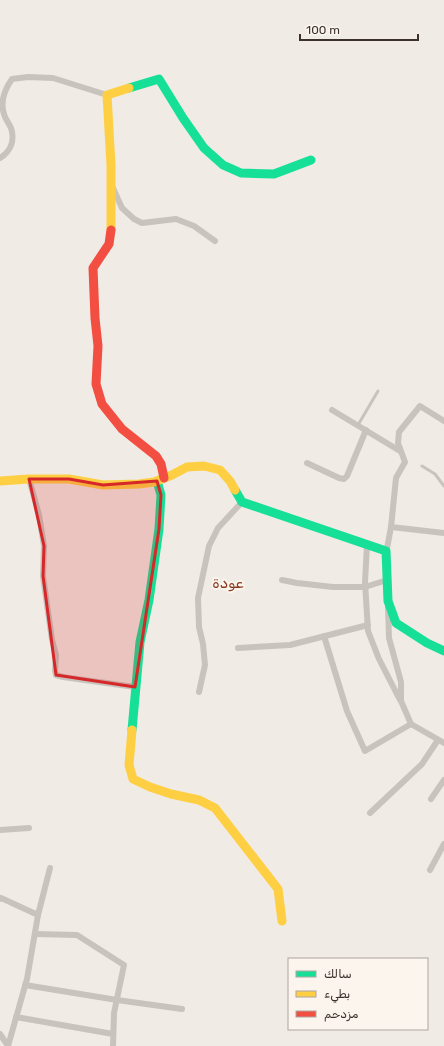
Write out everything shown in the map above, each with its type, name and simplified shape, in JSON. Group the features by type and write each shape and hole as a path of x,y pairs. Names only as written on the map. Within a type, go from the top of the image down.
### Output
{"street":[{"path":"0,158 11,146 13,138 11,128 4,115 2,102 6,87 12,79 28,77 53,78 107,95 159,79 183,118 204,148 223,165 241,173 274,174 311,160"},
{"path":"107,95 112,227 109,244 93,268 95,318 98,346 96,384 102,404 122,429 156,456 161,464 159,529 149,600 140,642 129,765 133,779 150,787 199,800 215,808 278,889 282,921"},
{"path":"111,185 122,208 134,219 142,223 176,219 194,226 215,241"},
{"path":"386,556 392,527 396,478 405,462 398,443 399,432 420,406 444,421"},
{"path":"332,410 400,451"},
{"path":"307,463 344,479 366,430"},
{"path":"0,481 69,479 103,485 139,484 161,480 187,467 204,466 220,470 230,481 242,502 386,551 389,638 401,682 401,701"},
{"path":"29,479 39,514 44,546 43,576 52,640 56,655 54,671 56,675 135,687"},
{"path":"199,692 205,665 203,644 199,627 198,598 209,546 218,528 242,502"},
{"path":"392,527 444,533"},
{"path":"367,545 365,587 368,631 379,659 411,724 441,741 422,764 370,814"},
{"path":"282,580 334,587 365,587 387,580"},
{"path":"388,601 396,623 427,643 444,651"},
{"path":"238,648 290,645 368,625"},
{"path":"324,636 347,711 365,751 411,724"},
{"path":"430,799 444,780"},
{"path":"0,830 29,828"},
{"path":"430,870 444,844"},
{"path":"8,1046 25,985 38,915 50,868"},
{"path":"0,899 2,898 38,915"},
{"path":"35,934 77,935 124,965 114,1013 113,1046"},
{"path":"25,985 182,1010"},
{"path":"16,1017 113,1034"},
{"path":"0,1034 8,1046"}],"lane":[{"path":"358,426 378,391"},
{"path":"422,466 435,474 444,486"}],"highlighted area":[{"path":"29,479 69,479 103,485 157,481 161,495 159,529 135,687 56,675 43,576 44,546"}],"traffic: fast":[{"path":"129,88 159,79 183,118 204,148 223,165 241,173 274,174 311,160"},
{"path":"132,730 140,642 149,600 159,529 161,495 157,481"},
{"path":"235,490 242,502 386,551 388,601 396,623 427,643 444,651"}],"traffic: slow":[{"path":"111,230 111,165 107,95 129,88"},
{"path":"0,481 69,479 103,485 139,484 154,482 187,467 204,466 220,470 230,481 235,490"},
{"path":"132,730 129,765 133,779 171,794 199,800 215,808 278,889 282,921"}],"traffic: jam":[{"path":"111,230 109,244 93,268 95,318 98,346 96,384 102,404 122,429 156,456 161,464 164,478"}],"district":[{"name":"عودة","path":"228,583"}]}
